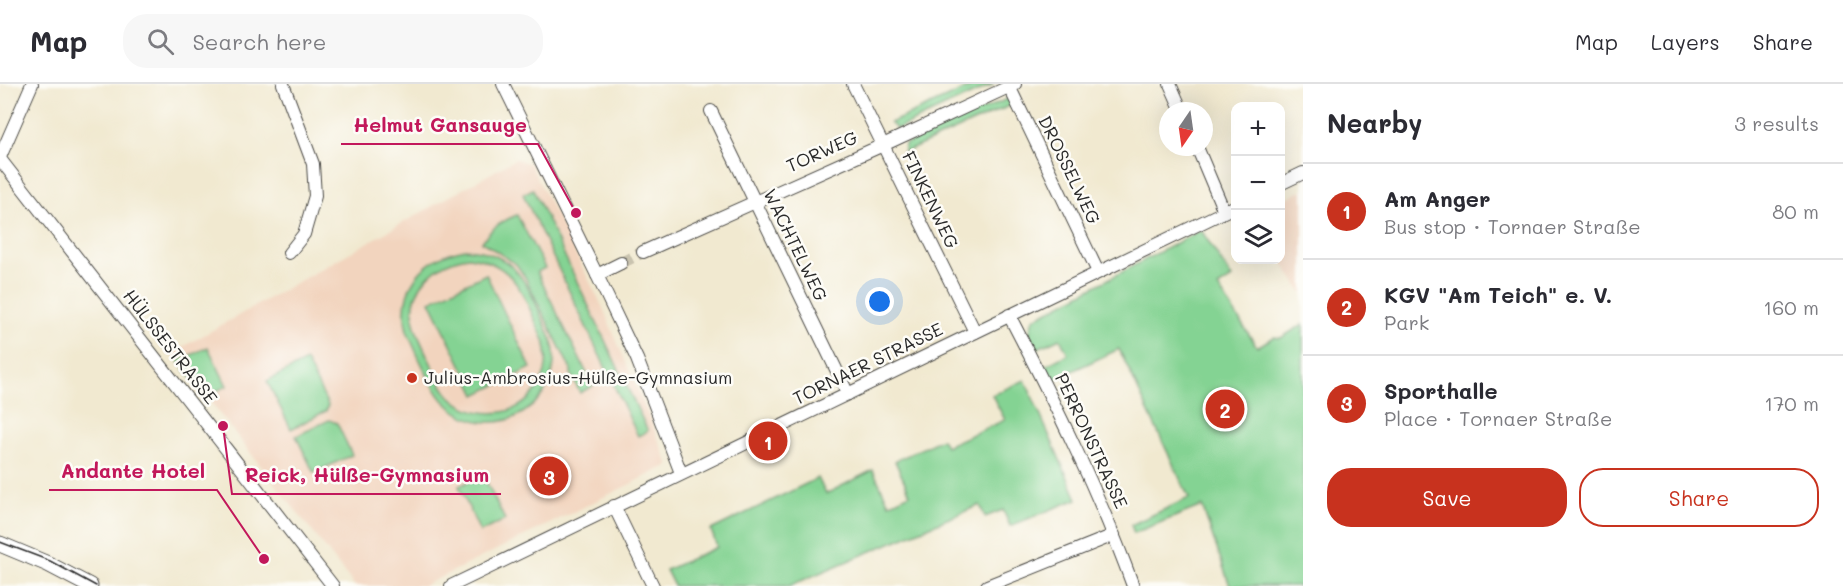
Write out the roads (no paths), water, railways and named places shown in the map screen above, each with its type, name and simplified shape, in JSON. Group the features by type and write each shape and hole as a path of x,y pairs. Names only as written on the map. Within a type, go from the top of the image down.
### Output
{"street":[{"path":"0,158 32,84"},
{"path":"283,84 313,164 315,196 304,234 289,253"},
{"path":"503,84 637,359 681,473"},
{"name":"FINKENWEG","path":"852,84 975,332"},
{"path":"1170,84 1178,102"},
{"name":"TORWEG","path":"643,252 1011,85"},
{"name":"DROSSELWEG","path":"1011,85 1098,272"},
{"name":"WACHTELWEG","path":"711,111 848,394"},
{"path":"1202,156 1230,208"},
{"name":"HÜLSSESTRASSE","path":"0,158 333,586"},
{"path":"1285,182 1303,173"},
{"name":"TORNAER STRASSE","path":"451,586 1230,208"},
{"path":"597,275 621,263"},
{"name":"PERRONSTRASSE","path":"1009,315 1067,428 1114,535 1132,586"},
{"path":"614,506 653,586"},
{"path":"987,586 1114,535"},
{"path":"0,544 48,564 90,586"}],"tunnel":[{"path":"621,263 643,252"}],"tram line":[{"path":"0,542 50,561 96,586"}],"place":[{"name":"Helmut Gansauge","path":"576,213"},
{"name":"Julius-Ambrosius-Hülße-Gymnasium","path":"412,378"},
{"name":"KGV \"Am Teich\" e. V.","path":"1225,409"},
{"name":"Reick, Hülße-Gymnasium","path":"223,426"},
{"name":"Am Anger","path":"768,441"},
{"name":"Sporthalle","path":"549,476"},
{"name":"Andante Hotel","path":"264,559"}]}
